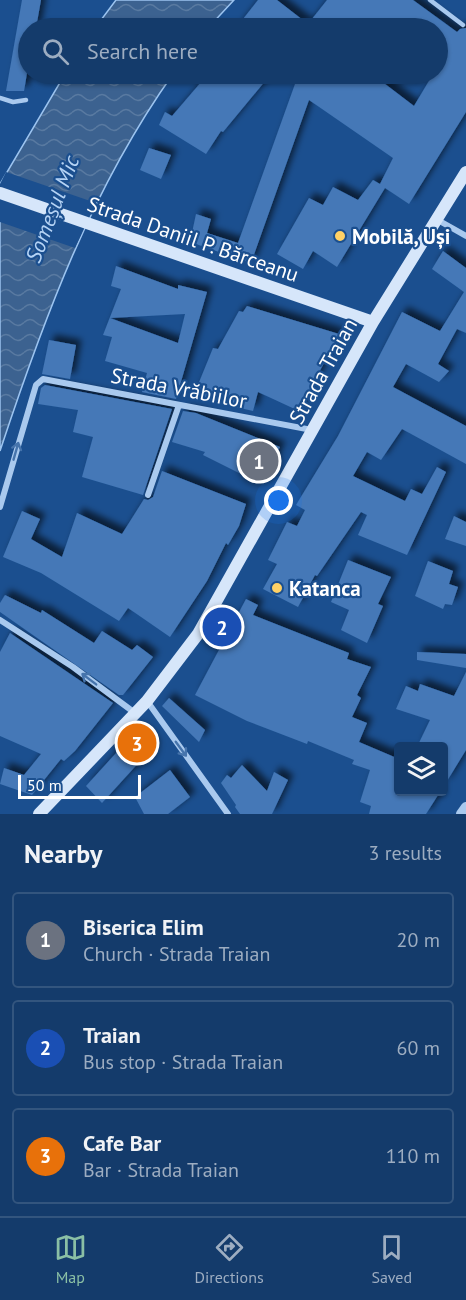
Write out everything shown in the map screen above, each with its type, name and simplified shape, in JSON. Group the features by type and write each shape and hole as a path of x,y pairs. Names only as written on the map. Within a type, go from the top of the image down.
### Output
{"main road":[{"name":"Strada Traian","path":"39,814 147,701 209,618 373,322 466,172"},
{"name":"Strada Daniil P. Bărceanu","path":"0,194 373,322"}],"street":[{"path":"436,219 466,236"},
{"name":"Strada Vrăbiilor","path":"0,507 36,385 40,380 313,430"},
{"path":"148,495 178,405"},
{"path":"0,620 74,667 135,714"},
{"path":"147,701 228,814"},
{"path":"461,814 466,807"}],"lane":[{"path":"430,0 463,25"},
{"path":"0,98 12,102 26,100"}],"water":[{"path":"116,0 234,0 217,18 102,18"},
{"name":"Someșul Mic","path":"59,84 166,84 144,117 94,208 34,352 0,451 0,184"}],"pier":[{"path":"6,172 96,203 75,248 0,222 0,184"}],"building":[{"path":"22,0 41,0 38,18 19,18"},
{"path":"258,0 277,0 300,18 244,18"},
{"path":"327,0 413,0 438,18 313,18"},
{"path":"18,23 18,84 25,84 24,91 6,91"},
{"path":"448,25 457,32 466,28 466,112 409,204 385,188 337,267 313,251 303,269 277,254 309,198 323,205 333,187 358,200 373,180 380,184 393,158 309,100 251,263 190,242 196,214 211,219 207,233 238,243 295,84 385,84 414,106 427,84 448,84"},
{"path":"199,84 263,84 223,132 221,131 206,154 159,125 165,112 172,116"},
{"path":"149,148 171,155 161,179 140,170"},
{"path":"443,251 466,268 466,333 457,329 438,364 449,371 439,382 406,364 393,387 466,426 466,464 402,429 381,460 367,452 353,476 405,501 411,489 422,494 437,467 446,472 407,555 358,535 367,515 361,512 317,576 315,575 298,607 263,589 277,564 268,560 287,522 297,526 305,510 296,505 338,436 402,312 440,331 464,292 432,269"},
{"path":"116,266 178,289 178,285 207,292 176,399 142,392 147,373 105,361 112,337 103,335 121,289 111,286","holes":["185,314 178,343 110,318"]},
{"path":"247,306 339,334 299,411 258,392 253,411 193,397 213,348 218,349 239,311 243,312"},
{"path":"49,340 76,345 70,379 42,374"},
{"path":"45,385 172,409 143,495 82,477 93,437 73,432 78,410 38,404 41,388"},
{"path":"183,411 196,413 280,447 261,484 203,455 205,452 172,442"},
{"path":"162,471 246,504 239,526 228,545 226,543 207,581 170,637 128,608 119,621 41,573 3,557 22,511 40,519 31,539 62,557 77,513 122,534 144,499 148,500 153,497"},
{"path":"454,516 466,522 466,546 445,539"},
{"path":"348,560 391,577 378,604 383,606 367,643 341,630 349,610 331,602"},
{"path":"428,561 453,571 449,584 458,587 452,605 445,604 443,609 415,596"},
{"path":"5,595 41,613 42,610 94,643 102,631 132,650 137,645 153,657 123,695 119,695 0,612 0,603"},
{"path":"246,599 258,605 253,615 349,653 347,659 371,667 357,695 361,698 352,717 367,723 359,742 394,757 394,796 437,796 426,814 369,814 371,806 360,802 370,770 352,764 354,760 308,741 307,744 247,721 195,695"},
{"path":"10,633 113,703 75,751 64,761 61,759 32,795 0,784 4,768 24,775 41,754 0,736 0,652"},
{"path":"417,652 466,654 466,668 417,660"},
{"path":"466,672 466,750 448,779 448,742 419,742 430,720 396,709 406,686 418,691 420,684 454,696"},
{"path":"169,698 205,730 199,742 162,706"},
{"path":"137,730 153,747 102,803 86,786"},
{"path":"242,765 267,791 274,772 288,780 272,814 240,814 235,807 236,805 221,783 227,775 231,778"},
{"path":"170,770 190,797 168,814 144,814 135,797"}],"place":[{"name":"Mobilă, Uși","path":"340,236"},
{"name":"Biserica Elim","path":"259,461"},
{"name":"Katanca","path":"277,588"},
{"name":"Traian","path":"222,627"},
{"name":"Cafe Bar","path":"137,743"}]}
